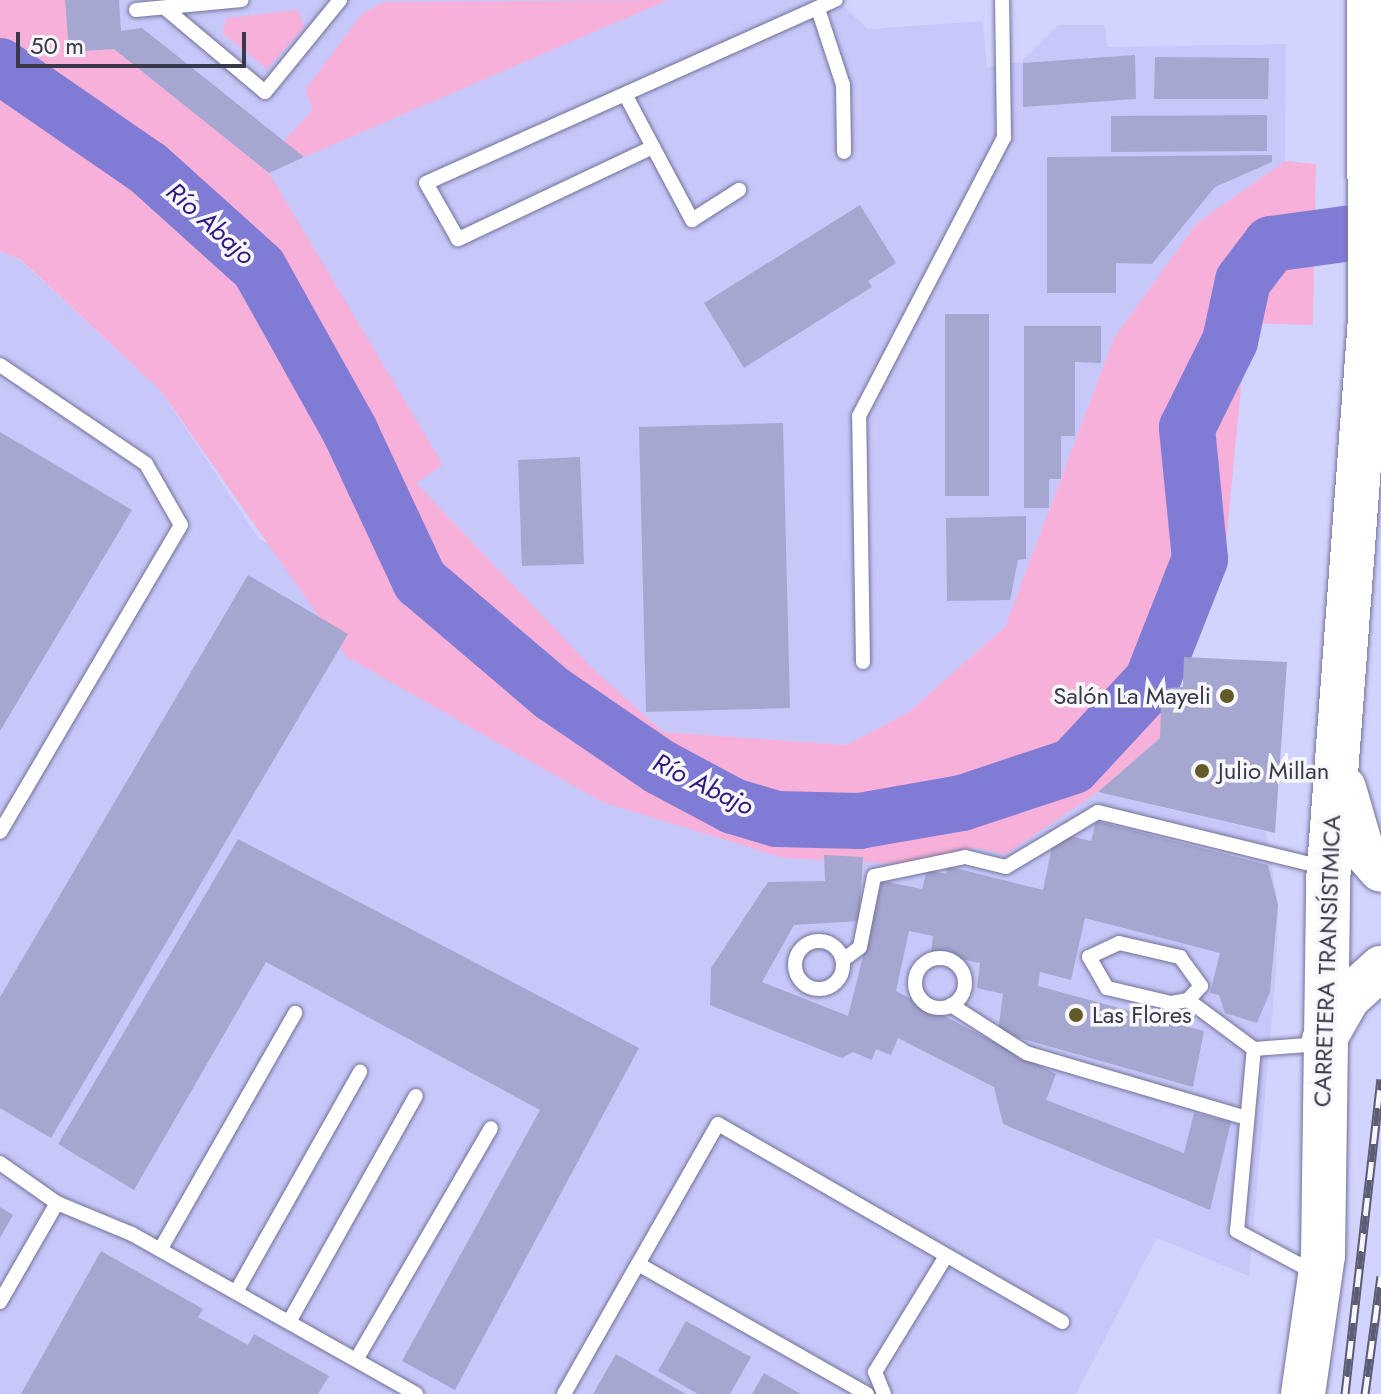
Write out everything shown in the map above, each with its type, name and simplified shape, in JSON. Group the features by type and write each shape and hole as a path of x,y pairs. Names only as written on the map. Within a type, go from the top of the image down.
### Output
{"main road":[{"name":"CARRETERA TRANSÍSTMICA","path":"1303,1394 1319,1276 1328,868 1370,319 1369,0"},
{"path":"1336,746 1354,831 1381,870"},
{"path":"1322,1044 1348,998 1381,968"}],"lane":[{"path":"136,10 242,0"},
{"path":"166,9 265,92 340,0"},
{"path":"653,147 458,239 426,183 819,12 836,0"},
{"path":"863,662 859,416 1004,138 1002,0"},
{"path":"819,12 843,85 844,152"},
{"path":"626,96 692,220 739,190"},
{"path":"0,365 146,464 181,525 0,832"},
{"path":"843,960 860,947 874,876 965,857 1006,867 1098,812 1328,868"},
{"path":"1188,1000 1201,986 1180,957 1119,943 1089,957 1107,988 1188,1000 1254,1049 1322,1044"},
{"path":"951,1005 1026,1053 1247,1118"},
{"path":"160,1250 295,1013"},
{"path":"1254,1049 1237,1231 1319,1276"},
{"path":"236,1292 360,1072"},
{"path":"289,1322 416,1096"},
{"path":"564,1394 718,1124 1062,1322"},
{"path":"356,1360 491,1128"},
{"path":"0,1163 57,1203 160,1250 416,1394"},
{"path":"0,1302 57,1203"},
{"path":"884,1394 875,1372 946,1256"},
{"path":"638,1264 867,1394"}],"shaded area":[{"path":"0,0 65,0 69,52 114,49 269,173 443,465 416,483 594,670 663,732 847,745 909,712 1005,627 1114,338 1197,223 1285,161 1316,164 1313,325 1247,323 1223,576 1160,738 1098,792 1006,854 976,848 905,864 784,858 602,802 347,657 161,391 20,259 0,251"},
{"path":"65,0 837,0 868,29 983,21 987,68 1021,62 1058,25 1104,25 1108,47 1286,44 1285,161 1197,223 1114,338 1005,627 909,712 847,745 663,732 594,670 415,483 443,464 69,52"},
{"path":"668,0 304,157 284,141 313,109 305,90 362,14 384,2"},
{"path":"298,10 304,27 267,69 222,33 227,18"},
{"path":"0,251 19,259 161,391 259,539 905,864 976,848 1006,854 1098,792 1266,832 1278,905 1276,973 1249,1276 1157,1238 1076,1394 0,1394"}],"building":[{"path":"65,0 119,0 121,31 142,28 304,157 269,173 114,49 69,52"},
{"path":"1135,55 1136,99 1023,107 1023,63"},
{"path":"1155,57 1269,58 1268,99 1154,99"},
{"path":"1267,115 1267,151 1111,152 1111,116"},
{"path":"1272,155 1272,162 1215,187 1152,264 1116,263 1116,293 1047,293 1047,157"},
{"path":"860,205 896,263 868,281 872,287 744,368 704,303"},
{"path":"945,314 989,314 989,496 945,496"},
{"path":"1024,326 1101,326 1101,363 1075,362 1075,436 1061,436 1061,479 1049,479 1049,508 1024,508"},
{"path":"783,423 790,708 646,712 639,427"},
{"path":"0,432 132,510 0,731"},
{"path":"580,457 584,564 522,566 518,460"},
{"path":"1026,516 1026,559 1018,560 1010,600 947,601 946,518"},
{"path":"248,575 348,634 51,1138 0,1108 0,997"},
{"path":"1184,657 1287,662 1275,833 1098,792 1160,738 1161,705 1168,706 1167,688 1183,687"},
{"name":"Las Flores","path":"1096,821 1268,865 1278,905 1270,992 1257,1023 1225,1013 1219,995 1210,993 1220,953 1085,918 1071,980 1040,972 1038,986 1204,1031 1193,1087 998,1032 1003,994 977,988 980,963 931,953 933,936 909,931 896,991 1056,1074 1046,1100 1184,1153 1194,1113 1231,1122 1210,1210 1003,1124 994,1087 898,1038 891,1055 876,1049 872,1060 853,1052 842,1058 710,1005 711,968 768,882 825,881 824,855 863,857 859,921 794,925 762,982 848,1016 882,881 922,889 927,870 946,874 947,866 1043,890 1052,847 1071,836 1091,841"},
{"path":"238,839 639,1048 455,1390 402,1361 540,1110 266,962 134,1190 58,1144"},
{"path":"0,1207 13,1215 0,1238"},
{"path":"101,1251 203,1309 198,1317 248,1345 254,1334 329,1376 318,1394 21,1394"},
{"path":"686,1321 751,1357 730,1394 698,1394 658,1371"},
{"path":"616,1354 686,1394 593,1394"},
{"path":"764,1373 801,1394 752,1394"}],"waterway":[{"name":"Río Abajo","path":"0,66 148,168 259,268 350,431 420,581 553,694 660,767 733,806 777,819 859,821 962,803 1073,766 1152,681 1200,559 1187,428 1230,341 1243,281 1271,244 1381,229"}],"railway":[{"path":"1345,1394 1381,1079"},
{"path":"1365,1394 1381,1276"}],"place":[{"name":"Salón La Mayeli","path":"1227,696"},
{"name":"Julio Millan","path":"1202,771"},
{"name":"Las Flores","path":"1076,1015"}]}
